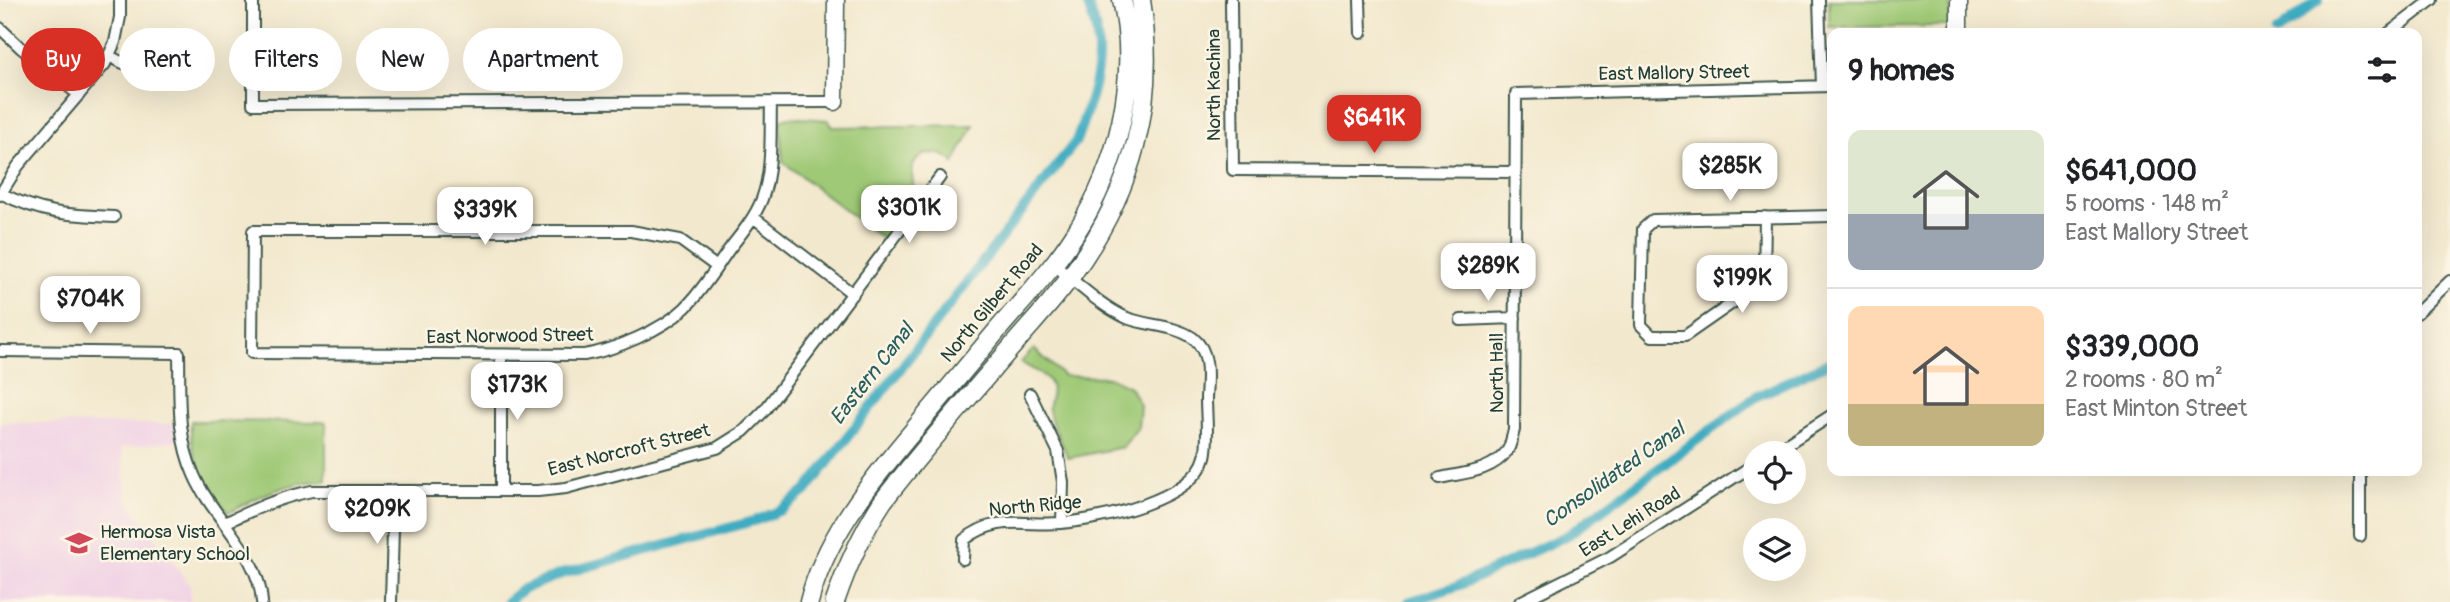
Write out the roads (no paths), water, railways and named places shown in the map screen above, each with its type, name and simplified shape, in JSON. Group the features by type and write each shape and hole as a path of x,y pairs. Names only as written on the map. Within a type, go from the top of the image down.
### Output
{"main road":[{"name":"North Gilbert Road","path":"809,602 842,525 869,484 1053,264 1075,234 1102,184 1121,120 1126,87 1128,44 1122,0"},
{"path":"835,602 862,535 883,500 1070,278 1106,223 1119,197 1140,134 1147,67 1142,0"}],"street":[{"path":"114,217 52,213 0,193 18,166 105,64 115,42 120,0"},
{"path":"253,0 253,104 835,102 836,0"},
{"name":"North Kachina","path":"1231,0 1233,170 1515,172"},
{"path":"1360,0 1361,33"},
{"path":"1819,0 1827,86"},
{"path":"1959,0 1959,28"},
{"path":"2396,28 2432,0"},
{"path":"0,28 79,95"},
{"path":"109,56 119,61"},
{"name":"East Mallory Street","path":"1516,94 1827,86"},
{"name":"North Hall","path":"1440,478 1477,471 1493,464 1508,451 1514,430 1516,94"},
{"name":"East Norwood Street","path":"717,267 680,240 631,230 253,231 252,353 584,355 608,351 657,327 684,309 717,267 753,217 762,199 768,174 771,103"},
{"name":"East Norcroft Street","path":"225,523 264,505 312,491 538,491 566,488 717,448 744,431 764,411 940,177"},
{"path":"1765,217 1764,281 1685,336 1652,336 1646,333 1641,325 1643,229 1653,220 1765,217 1827,216"},
{"path":"753,217 853,294"},
{"name":"North Ridge","path":"963,559 964,540 979,528 998,523 1062,523 1129,510 1185,485 1197,473 1205,457 1207,366 1203,349 1194,339 1180,331 1126,317 1104,304 1053,264"},
{"path":"2422,308 2450,281"},
{"path":"1461,320 1515,318"},
{"path":"0,351 179,353 182,440 195,478 254,568 262,602"},
{"path":"500,489 501,355"},
{"path":"1030,394 1058,451 1063,482 1062,523"},
{"path":"1792,441 1827,418"},
{"name":"East Lehi Road","path":"1520,602 1610,557 1743,472"},
{"path":"2360,476 2360,536"},
{"path":"391,602 394,490"}],"waterway":[{"name":"Eastern Canal","path":"507,602 523,589 561,574 757,520 781,510 806,491 1076,141 1097,71 1098,41 1086,0"},
{"name":"Consolidated Canal","path":"2283,28 2319,0"},
{"name":"Consolidated Canal","path":"1408,602 1460,585 1568,535 1757,396 1827,363"}],"place":[{"name":"Hermosa Vista Elementary School","path":"79,543"}]}
